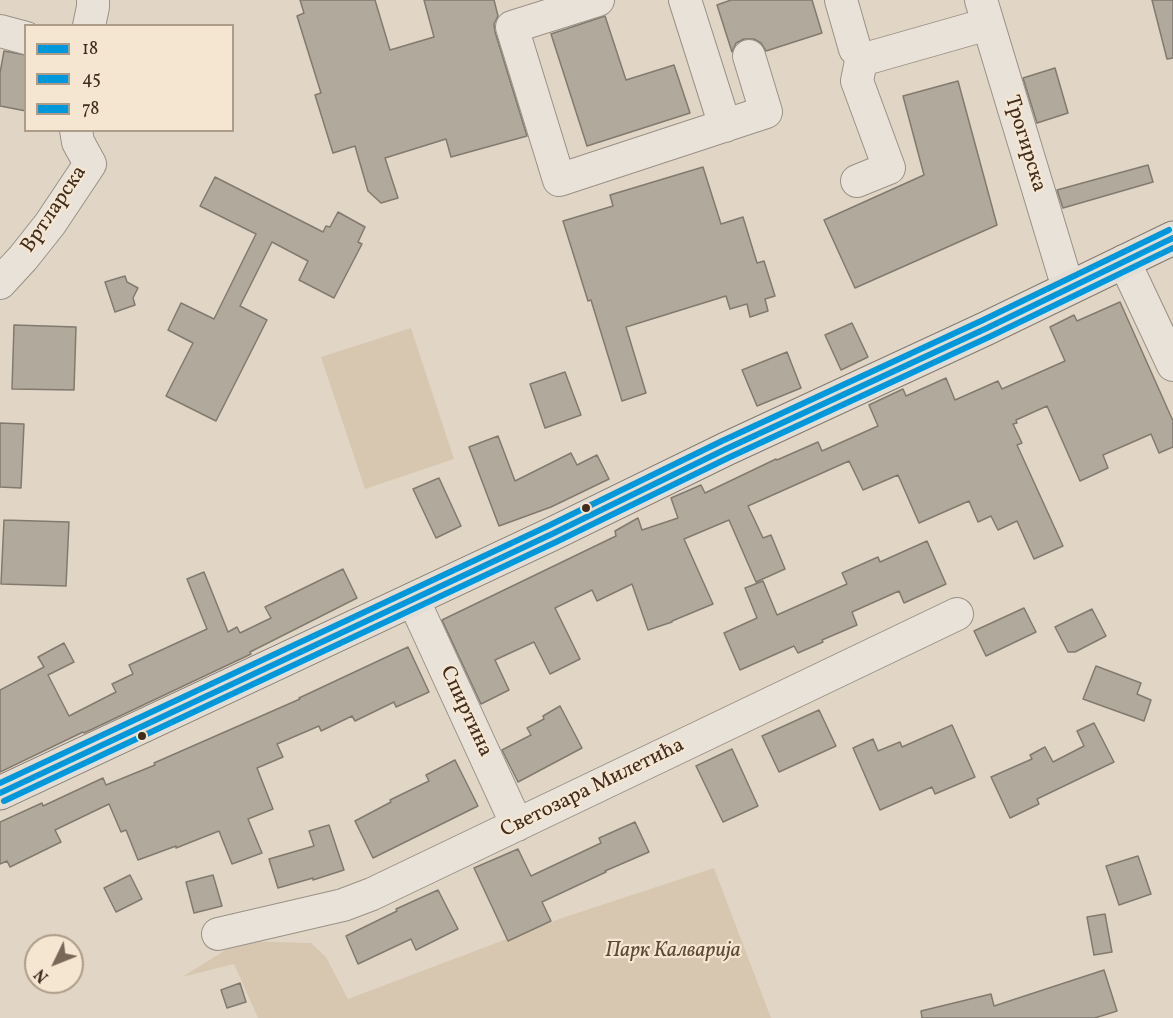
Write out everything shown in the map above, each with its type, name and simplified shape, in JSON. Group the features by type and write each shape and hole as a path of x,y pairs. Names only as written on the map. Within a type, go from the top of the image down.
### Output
{"main road":[{"path":"0,793 552,534 726,449 985,329 1173,238"}],"street":[{"path":"89,24 93,0"},
{"path":"598,0 512,27 559,180 766,112 749,56"},
{"path":"686,0 724,126"},
{"path":"841,0 855,49 862,57 872,57 985,12"},
{"name":"Трогирска","path":"985,12 1068,288"},
{"path":"0,31 24,37"},
{"path":"856,181 889,168 857,81 862,57"},
{"name":"Вртларска","path":"0,283 50,224 90,164 78,142 76,132"},
{"path":"1124,261 1173,365"},
{"name":"Спиртина","path":"413,599 517,825"},
{"name":"Светозара Милетића","path":"218,934 343,905 372,894 957,614"}],"green space":[{"path":"411,328 454,459 365,489 321,357"},
{"name":"Парк Калварија","path":"714,868 771,1018 258,1018 234,964 182,977 240,941 311,943 326,957 348,999 562,918"}],"building":[{"path":"300,0 375,0 390,50 434,37 424,0 494,0 498,16 494,24 495,32 527,136 451,157 446,139 385,158 398,198 381,203 368,191 355,146 333,153 315,95 321,93 297,16 304,13"},
{"path":"731,0 812,0 822,33 766,51 761,43 754,39 744,39 736,43 732,52 717,5"},
{"path":"1152,0 1173,0 1173,58 1167,59"},
{"path":"605,16 626,80 674,65 690,113 587,146 551,34"},
{"path":"4,51 24,55 24,111 0,106 0,73"},
{"path":"1055,68 1068,113 1037,123 1023,78"},
{"path":"958,81 997,225 855,288 824,220 924,175 903,96"},
{"path":"1148,165 1153,182 1063,208 1057,190"},
{"path":"703,167 721,224 743,217 757,263 764,261 775,296 765,299 768,311 750,317 747,304 730,309 726,296 626,327 646,393 622,401 591,300 588,301 563,221 613,206 610,195"},
{"path":"215,177 323,232 326,226 330,227 338,212 365,227 358,242 362,244 334,298 299,280 308,261 272,242 240,306 267,320 216,421 166,396 193,343 168,330 181,303 214,319 256,234 200,206"},
{"path":"125,276 127,282 138,288 133,298 135,305 115,312 105,282"},
{"path":"1120,302 1173,421 1173,447 1159,453 1151,434 1103,455 1108,468 1080,481 1047,406 1016,420 1017,423 1013,424 1022,443 1017,445 1063,546 1034,559 1017,521 998,530 991,516 978,522 969,501 919,523 898,475 863,490 849,461 748,506 763,538 771,535 785,569 756,582 729,520 684,539 713,604 648,630 632,584 597,601 592,590 555,608 580,659 550,674 534,642 495,660 509,690 481,704 442,620 616,536 615,531 638,518 642,530 678,518 671,498 701,485 705,493 818,442 822,451 878,426 869,405 903,389 906,396 946,378 955,400 998,381 1002,389 1065,361 1050,327 1074,315 1077,321"},
{"path":"852,323 868,357 841,370 825,335"},
{"path":"14,325 76,327 74,390 12,389"},
{"path":"787,352 801,388 757,406 742,370"},
{"path":"565,372 581,415 545,428 530,384"},
{"path":"0,423 24,424 21,488 0,487"},
{"path":"498,436 515,481 571,453 577,465 597,455 609,479 551,507 499,526 469,447"},
{"path":"439,478 461,526 436,538 413,489"},
{"path":"4,520 69,522 66,586 1,584"},
{"path":"927,541 946,584 904,603 899,591 852,612 857,625 822,640 823,642 798,653 794,646 740,670 724,633 757,618 745,588 763,581 777,615 847,584 842,573 878,557 880,562"},
{"path":"343,569 357,598 250,652 251,654 0,772 0,690 44,667 38,657 64,643 74,662 48,675 69,716 116,692 112,684 133,674 129,665 207,629 187,579 204,572 228,632 237,627 240,633 271,618 265,607"},
{"path":"1024,608 1036,632 986,656 974,631"},
{"path":"1092,609 1106,636 1075,652 1068,652 1055,627"},
{"path":"408,647 429,692 396,707 394,702 355,721 352,716 321,731 319,726 277,744 283,757 257,768 273,809 248,819 262,853 232,864 219,831 138,860 126,830 121,832 109,804 55,830 61,842 10,867 7,861 0,864 0,822 42,803 43,806 103,778 106,785 155,765 154,763 300,699"},
{"path":"1096,666 1141,683 1137,694 1151,700 1144,721 1083,699"},
{"path":"560,706 582,748 518,782 502,750 531,735 527,728 544,719 543,716"},
{"path":"819,710 836,746 779,772 762,736"},
{"path":"1094,723 1114,762 1037,799 1039,804 1010,818 991,777 1032,759 1030,755 1045,747 1053,762 1084,746 1077,731"},
{"path":"952,725 975,777 935,794 932,787 880,810 853,748 873,739 878,751 900,742 902,747"},
{"path":"732,749 758,806 723,822 696,766"},
{"path":"455,760 478,806 373,858 355,821 391,802 390,800 429,781 426,775"},
{"path":"635,822 649,852 542,902 551,921 508,941 474,868 518,849 531,876 601,843 599,838"},
{"path":"329,825 344,870 278,888 269,859 314,846 309,831"},
{"path":"1138,856 1151,894 1119,905 1106,866"},
{"path":"130,875 142,899 116,912 104,888"},
{"path":"213,875 222,906 194,913 186,882"},
{"path":"438,890 458,929 416,950 411,939 358,964 346,936"},
{"path":"1105,914 1112,952 1094,955 1087,917"},
{"path":"1104,970 1117,1011 1095,1018 922,1018 921,1011 991,994 994,1006"},
{"path":"240,983 246,1002 227,1008 221,990"}],"transit line":[{"name":"78","path":"0,783 548,526 722,441 981,321 1169,230"},
{"name":"18","path":"0,793 552,534 726,449 985,329 1173,238"},
{"name":"45","path":"4,801 556,542 730,457 989,337 1173,248"}]}
